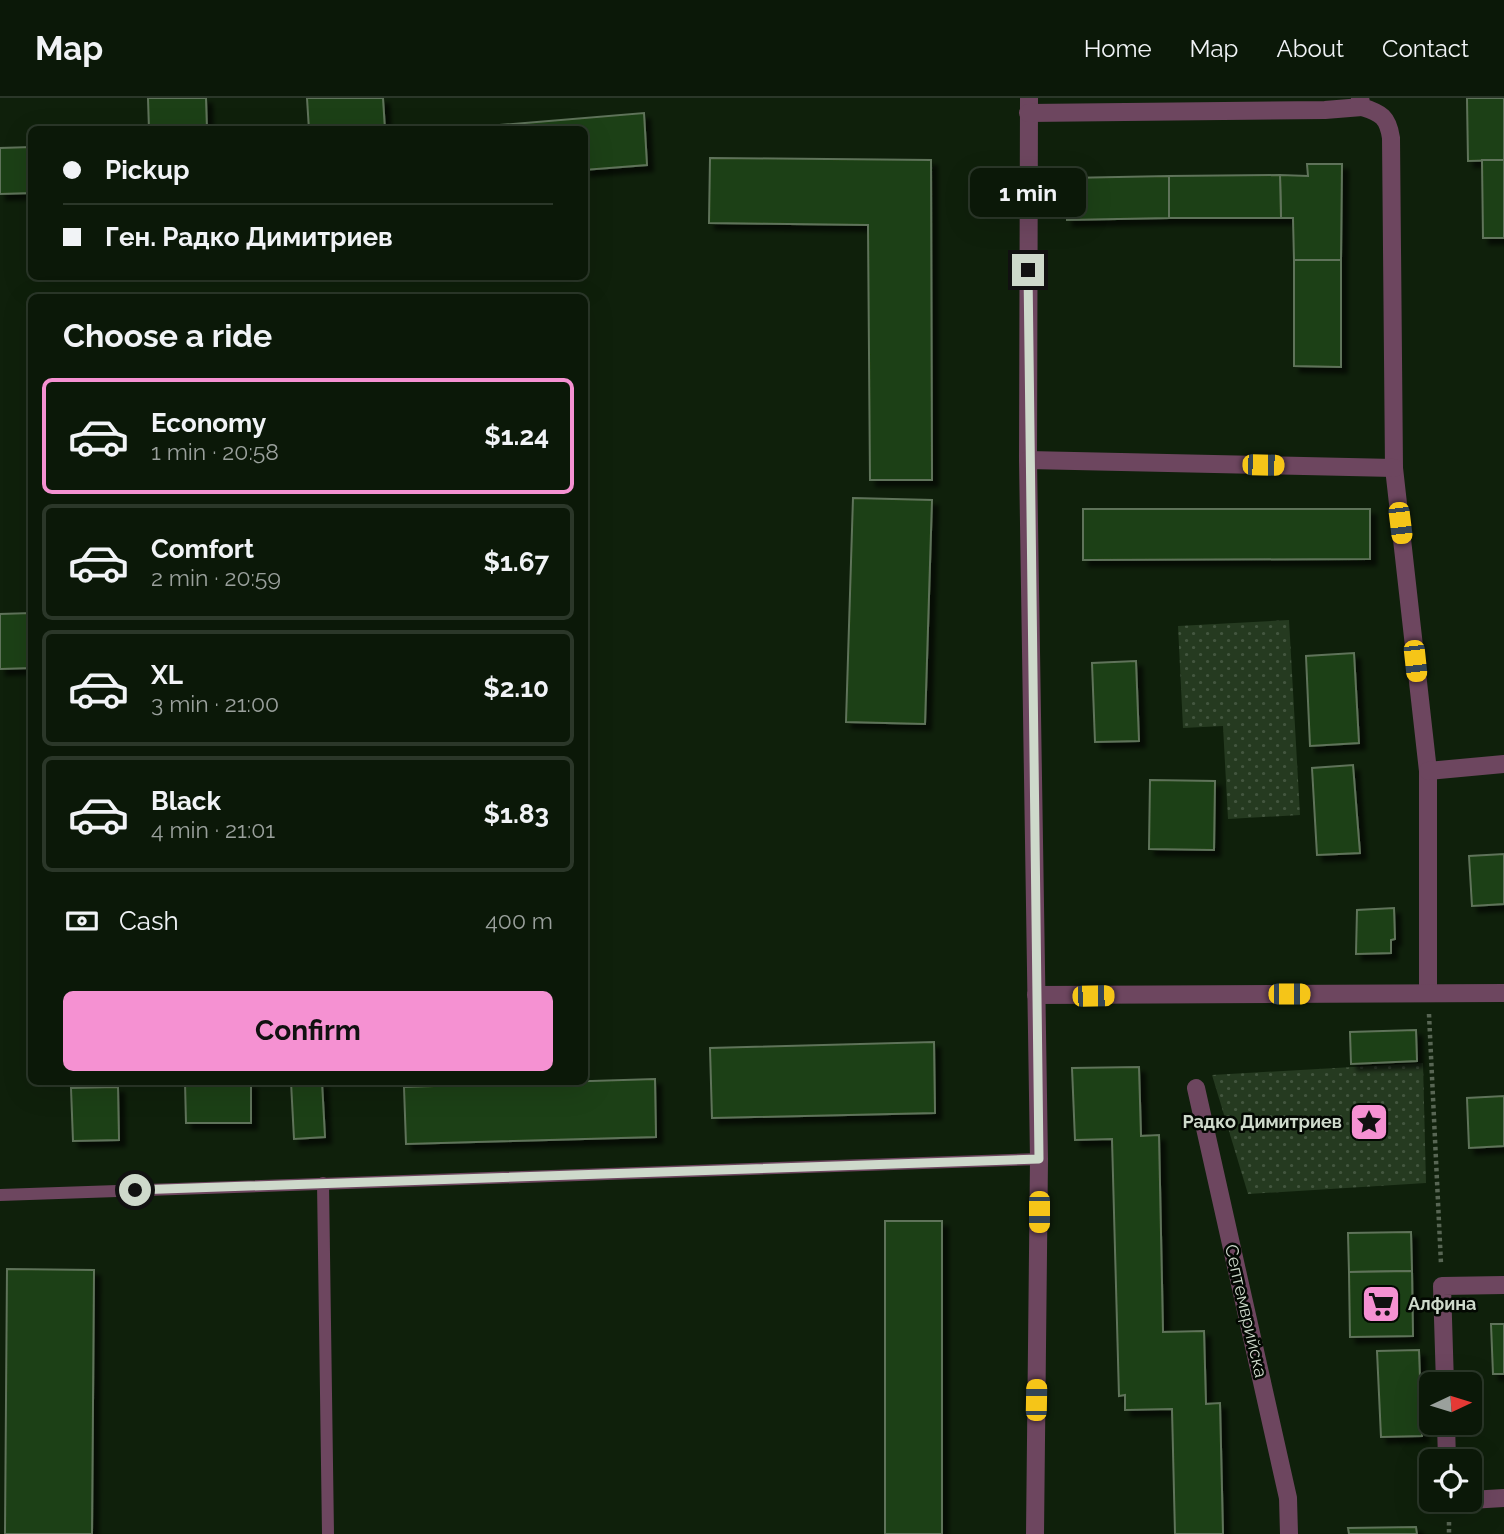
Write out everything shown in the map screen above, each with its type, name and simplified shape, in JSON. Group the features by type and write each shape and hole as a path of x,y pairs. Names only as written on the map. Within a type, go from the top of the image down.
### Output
{"street":[{"path":"1035,1534 1039,1159 1028,460 1028,105 1325,110 1361,102 1381,114 1389,124 1394,468 1428,771 1428,992"},
{"path":"1028,460 1394,468"},
{"path":"1428,771 1504,764"},
{"path":"1036,995 1504,993"},
{"name":"Септемврийска","path":"1196,1088 1288,1498 1289,1534"},
{"path":"1445,1372 1443,1286 1504,1285"},
{"path":"1482,1499 1504,1498"}],"lane":[{"path":"0,1195 1039,1159"},
{"path":"323,1183 328,1534"}],"path":[{"path":"1428,992 1443,1286"}],"green space":[{"path":"1289,620 1300,815 1228,819 1223,726 1183,728 1178,626"},
{"path":"1423,1063 1426,1183 1248,1194 1212,1075"}],"building":[{"path":"148,98 206,98 207,126 149,126"},
{"path":"307,98 383,98 385,126 309,126"},
{"path":"1467,98 1504,98 1504,160 1468,161"},
{"path":"644,113 647,165 588,170 588,126 488,126"},
{"path":"28,147 28,193 0,194 0,148"},
{"path":"710,158 931,160 932,480 870,480 868,225 709,223"},
{"path":"1482,160 1504,160 1504,238 1483,238"},
{"path":"1307,164 1342,164 1341,260 1294,260 1293,218 1281,218 1280,175 1308,176"},
{"path":"1280,175 1281,218 1169,218 1169,176"},
{"path":"1169,176 1169,218 1067,220 1067,178"},
{"path":"1294,260 1341,260 1341,367 1294,366"},
{"path":"853,498 932,500 925,724 846,722"},
{"path":"1083,509 1370,509 1370,559 1083,560"},
{"path":"28,613 28,668 0,669 0,614"},
{"path":"1354,653 1359,743 1310,746 1306,656"},
{"path":"1136,661 1139,741 1095,742 1092,663"},
{"path":"1353,765 1360,853 1317,855 1312,768"},
{"path":"1150,780 1215,781 1214,850 1149,849"},
{"path":"1504,854 1504,904 1472,906 1469,856"},
{"path":"1394,908 1395,939 1391,940 1391,953 1356,954 1357,910"},
{"path":"1416,1030 1417,1061 1351,1064 1350,1032"},
{"path":"934,1042 935,1113 712,1118 710,1048"},
{"path":"1139,1067 1141,1136 1159,1135 1163,1332 1204,1331 1206,1404 1220,1403 1223,1534 1175,1534 1172,1409 1125,1410 1125,1395 1119,1396 1112,1139 1075,1140 1072,1068"},
{"path":"655,1079 656,1137 406,1144 404,1087 588,1085 588,1081"},
{"path":"185,1085 251,1085 251,1123 186,1123"},
{"path":"291,1085 322,1085 325,1137 294,1139"},
{"path":"118,1087 119,1140 73,1141 71,1088"},
{"path":"1504,1096 1504,1146 1469,1148 1467,1098"},
{"path":"885,1221 942,1221 942,1534 885,1534"},
{"path":"1411,1232 1412,1271 1349,1272 1348,1233"},
{"path":"7,1269 94,1270 92,1534 5,1534"},
{"name":"Алфина","path":"1412,1271 1413,1336 1350,1337 1349,1272"},
{"path":"1491,1324 1504,1324 1504,1374 1493,1374"},
{"path":"1419,1350 1419,1435 1422,1436 1381,1437 1377,1351"},
{"path":"1416,1527 1417,1534 1349,1534 1348,1528"}],"place":[{"name":"Радко Димитриев","path":"1369,1122"},
{"name":"Алфина","path":"1381,1304"}],"route":[{"path":"135,1190 1039,1159 1028,460 1028,270"}]}
